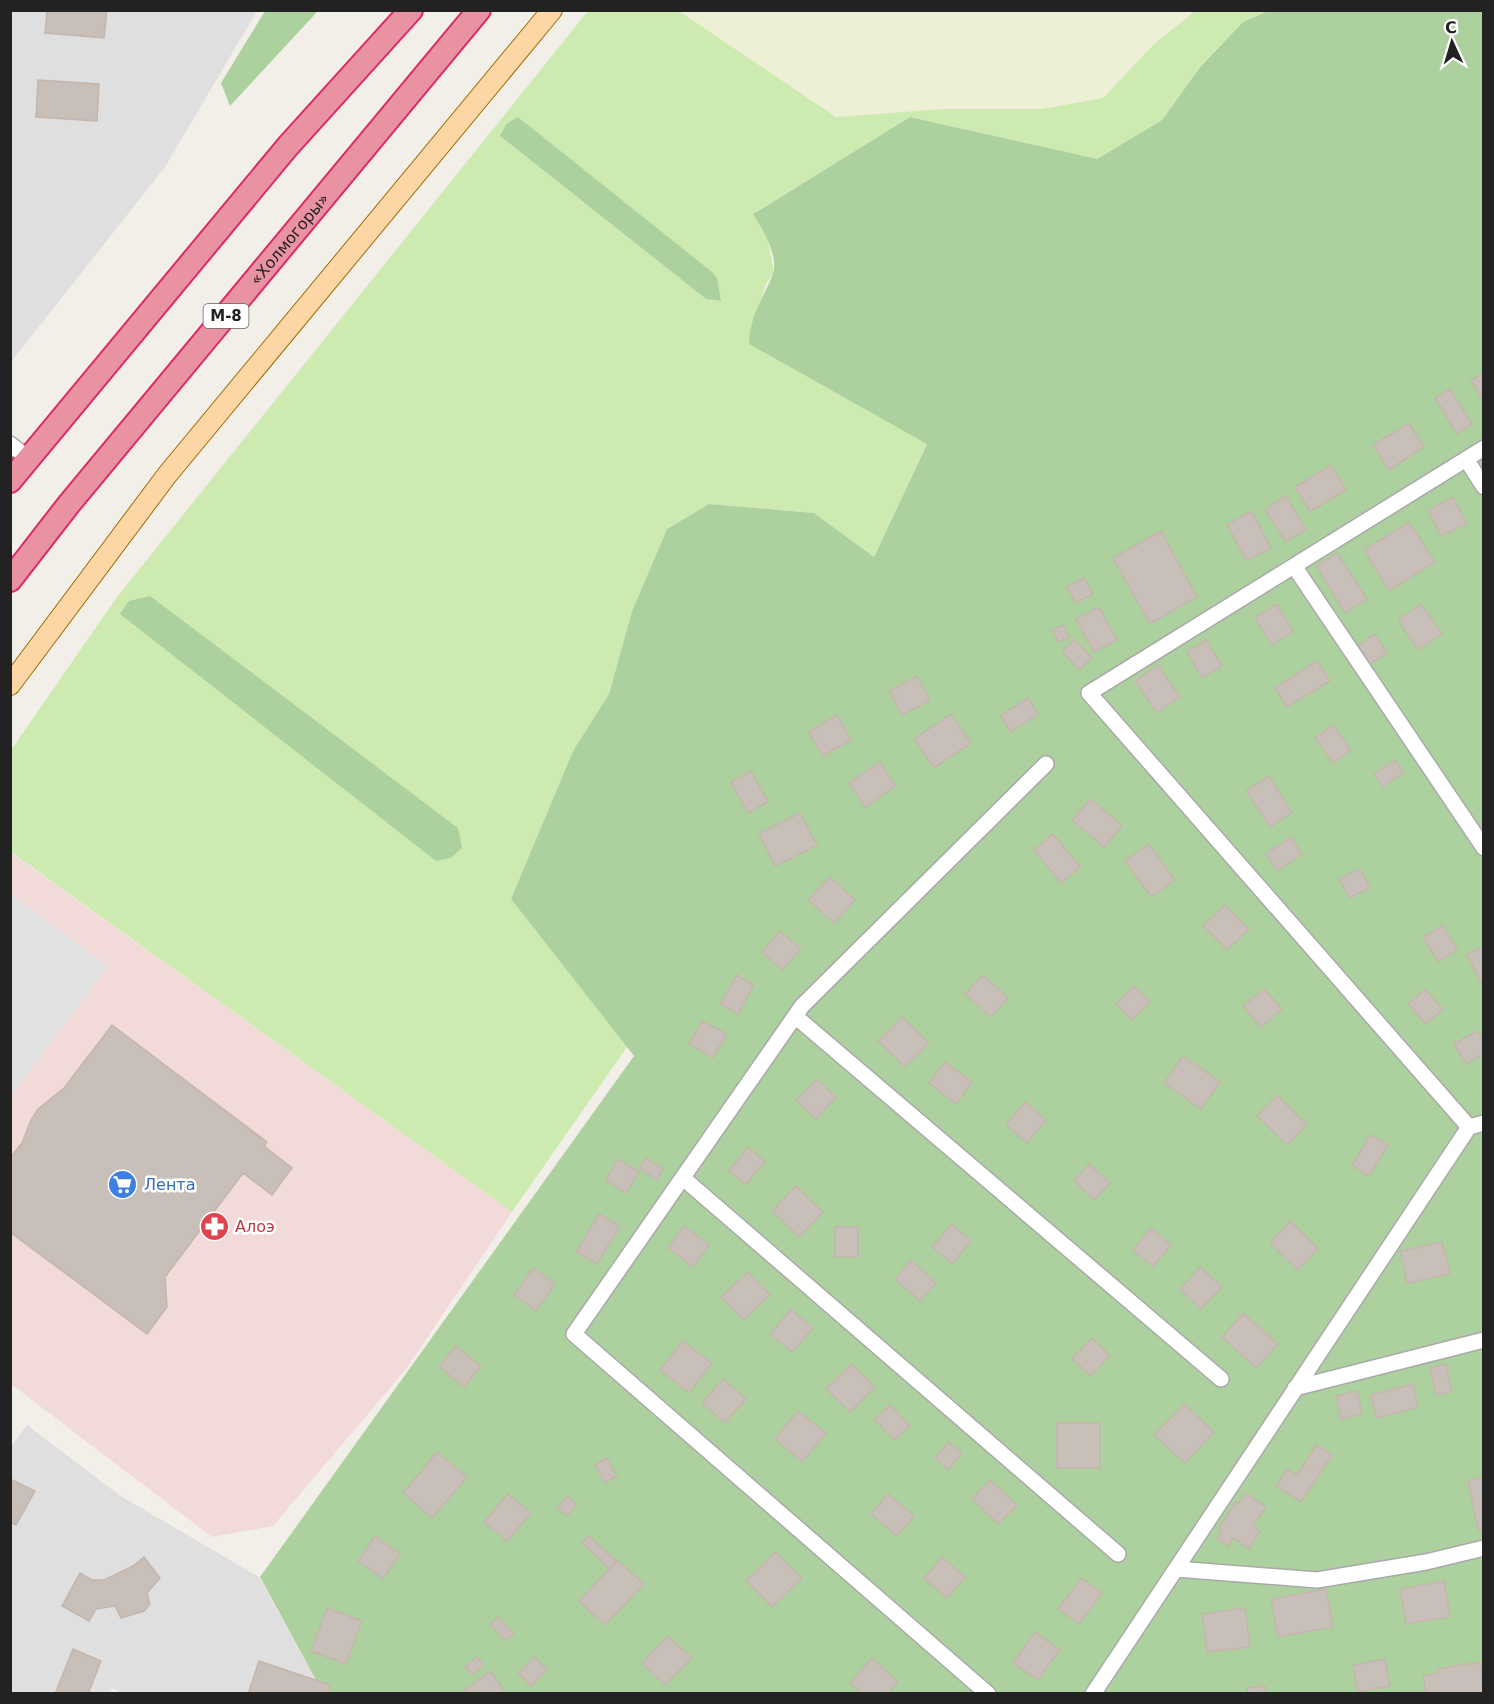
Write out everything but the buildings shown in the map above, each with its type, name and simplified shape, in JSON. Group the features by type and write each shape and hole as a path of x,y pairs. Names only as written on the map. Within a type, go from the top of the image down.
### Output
{"highway":[{"path":"10,481 288,146 411,10"},
{"name":"«Холмогоры»","path":"10,580 69,504 479,10"}],"main road":[{"path":"444,53 489,10"},
{"path":"10,685 167,475 552,10"}],"street":[{"path":"10,444 29,459"},
{"path":"1093,1694 1295,1388 1476,1125 1089,693 1484,448"},
{"path":"1466,459 1484,487"},
{"path":"1294,566 1484,848"},
{"path":"988,1694 574,1334 802,1006 1046,764"},
{"path":"795,1016 1221,1379"},
{"path":"683,1178 1118,1554"},
{"path":"1295,1388 1484,1340"},
{"path":"1176,1569 1317,1580 1426,1562 1484,1548"}],"shaded area":[{"path":"11,11 257,11 165,167 11,362"},
{"path":"10,852 512,1212 406,1369 273,1526 212,1537 11,1384"},
{"path":"10,893 108,966 11,1096 10,1096"},
{"path":"27,1425 119,1495 259,1577 323,1693 124,1694 112,1688 110,1693 11,1693 10,1448"}],"green space":[{"path":"265,11 318,11 230,106 221,83"},
{"path":"588,11 679,11 836,117 943,109 1042,109 1103,98 1155,43 1195,11 1268,11 1243,22 1200,66 1162,120 1097,159 910,117 754,213 767,235 774,272 765,286 749,344 927,443 874,557 814,513 709,504 667,529 632,611 609,694 573,751 511,899 627,1047 512,1212 11,852 11,750 117,597","holes":["519,117 720,301 706,299 500,136 506,124"]},
{"path":"679,11 1195,11 1155,43 1103,98 1042,109 943,109 836,117"},
{"path":"1268,11 1483,11 1483,1693 323,1693 260,1577 634,1056 511,899 573,751 609,694 632,611 667,529 709,504 814,513 874,557 927,444 749,344 755,315 774,267 769,242 753,214 910,117 1097,159 1162,120 1200,67 1243,22"},
{"path":"518,117 712,272 717,278 721,301 706,299 500,136 506,124"},
{"path":"150,596 458,828 462,848 451,858 436,861 120,614 129,601"}],"place":[{"name":"Лента","path":"123,1184"},
{"name":"Алоэ","path":"214,1226"}]}
